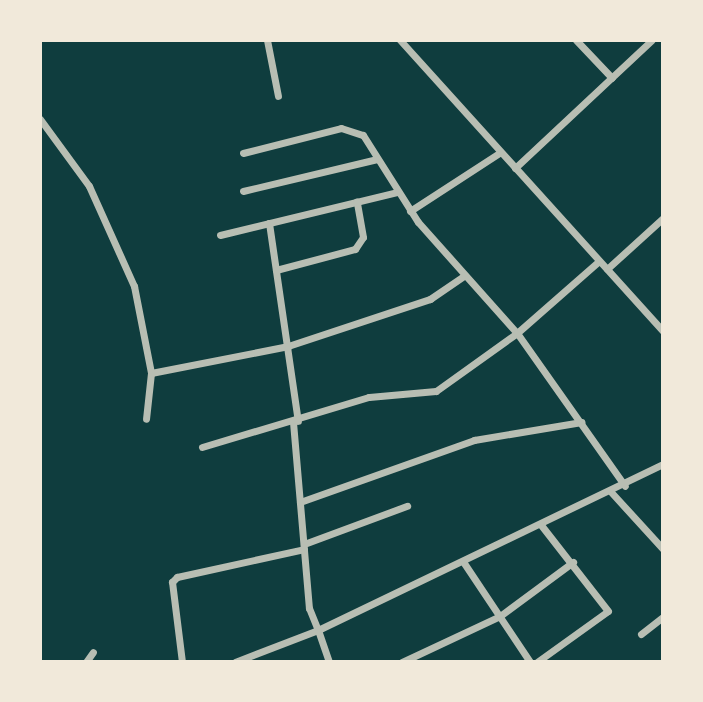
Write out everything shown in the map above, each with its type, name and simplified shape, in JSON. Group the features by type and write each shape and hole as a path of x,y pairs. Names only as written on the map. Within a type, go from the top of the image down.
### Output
{"street":[{"path":"267,40 278,96"},
{"path":"400,40 663,331"},
{"path":"576,40 612,78"},
{"path":"515,168 652,40"},
{"path":"40,119 110,224 147,327 151,373 146,419"},
{"path":"243,153 349,127 363,135 410,211 517,333 625,486"},
{"path":"410,211 501,152"},
{"path":"243,191 377,159"},
{"path":"220,235 398,192"},
{"path":"276,271 355,249 363,237 357,202"},
{"path":"607,269 663,218"},
{"path":"268,223 288,346 309,608 329,662"},
{"path":"202,447 389,393 427,394 517,333 599,261"},
{"path":"151,373 288,346 430,299 465,275"},
{"path":"300,502 474,440 582,422"},
{"path":"235,662 318,629 464,563 625,486 663,464"},
{"path":"611,492 663,549"},
{"path":"182,662 172,582 177,577 304,547 407,506"},
{"path":"537,662 608,611 573,562 541,526"},
{"path":"402,662 500,616 573,562"},
{"path":"464,563 530,662"},
{"path":"641,634 663,617"},
{"path":"86,662 93,652"}]}
